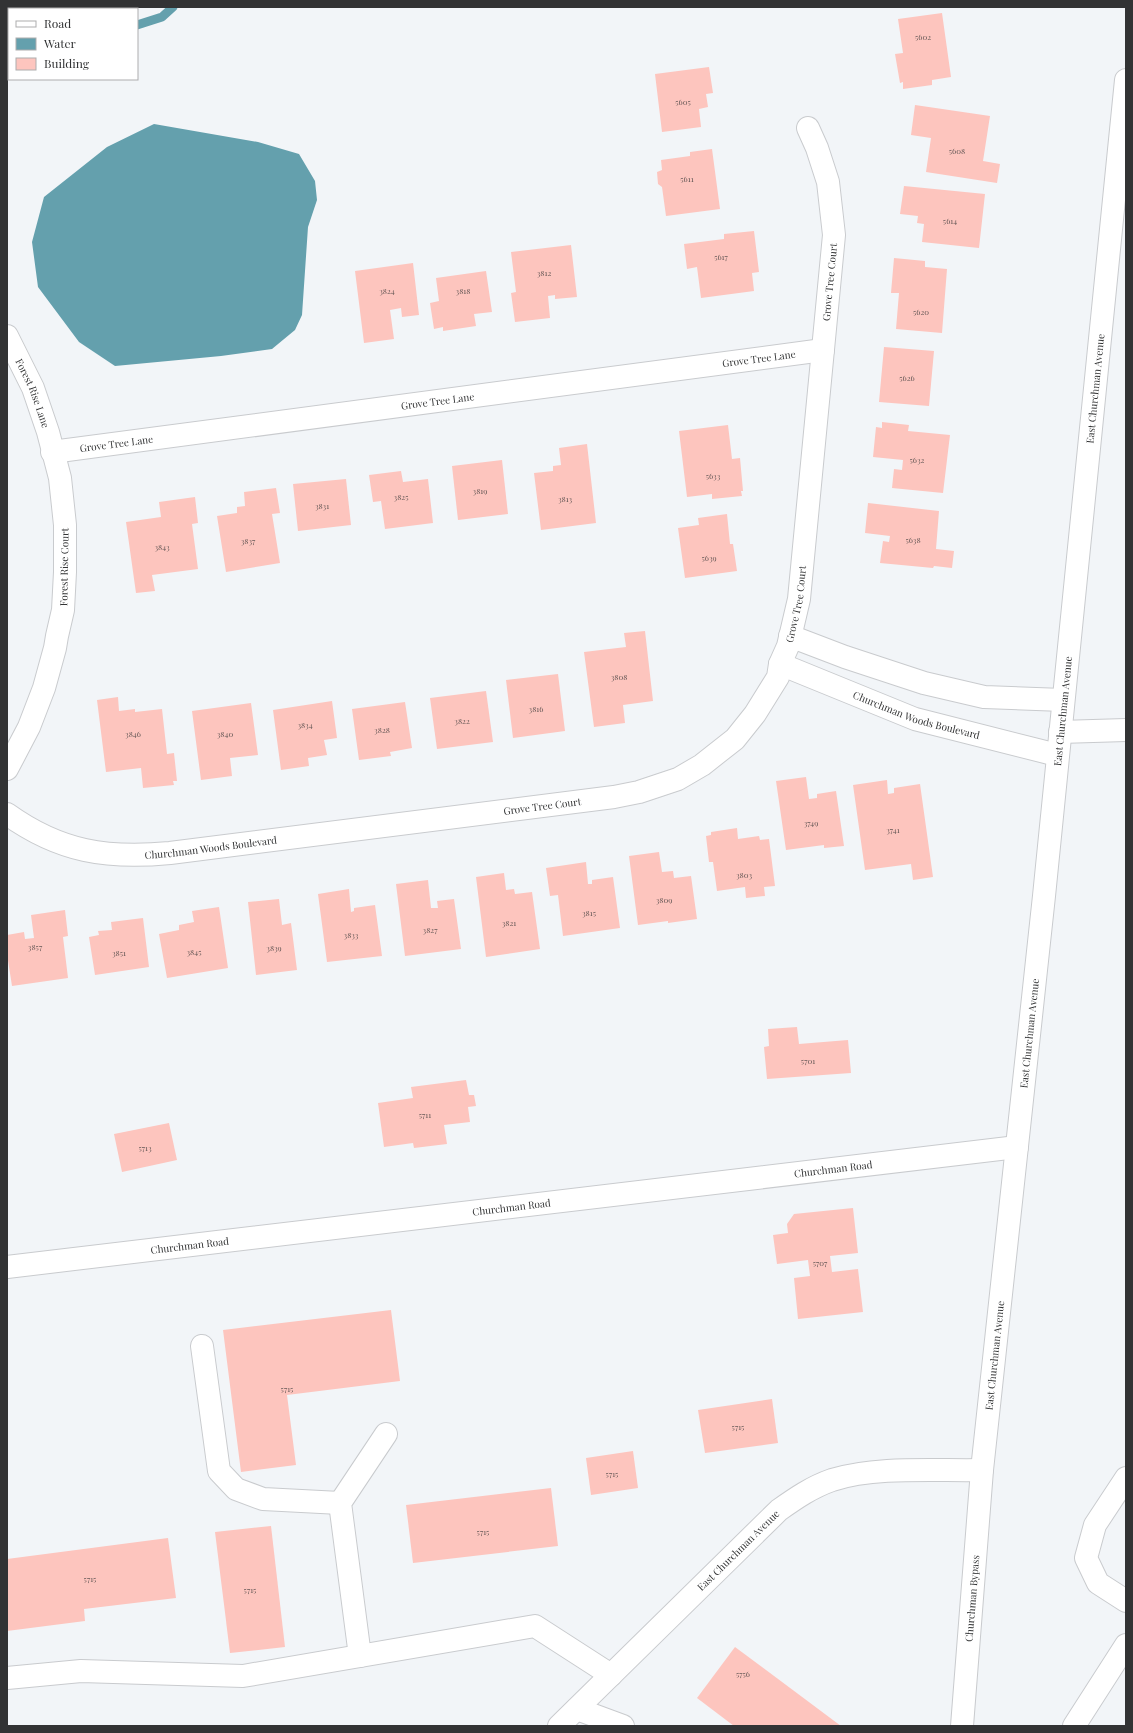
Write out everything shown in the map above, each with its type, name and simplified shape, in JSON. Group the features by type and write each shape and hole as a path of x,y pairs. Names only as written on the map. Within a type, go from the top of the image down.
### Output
{"street":[{"name":"East Churchman Avenue","path":"560,1726 779,1510 798,1496 832,1480 858,1474 881,1472 982,1470 1123,131 1126,80"},
{"name":"Grove Tree Court","path":"421,821 614,797 639,792 678,778 702,765 735,739 755,714 778,677 780,664 790,636 799,599 834,235 828,182 817,148 808,128"},
{"name":"Forest Rise Lane","path":"7,336 33,388 52,452"},
{"name":"Grove Tree Lane","path":"52,452 823,350"},
{"name":"Forest Rise Court","path":"7,768 29,727 44,688 55,648 56,636 63,610 65,524 60,478 52,452"},
{"path":"790,636 845,657 924,683 984,697 1063,700"},
{"name":"Churchman Woods Boulevard","path":"780,664 915,719 1057,755"},
{"path":"1060,732 1126,730"},
{"name":"Churchman Woods Boulevard","path":"7,814 23,826 66,845 95,852 133,855 170,853 421,821"},
{"name":"Churchman Road","path":"7,1267 1016,1147"},
{"path":"202,1346 219,1471 236,1489 263,1499 340,1503"},
{"path":"360,1656 340,1503 386,1434"},
{"name":"Churchman Bypass","path":"962,1726 982,1470"},
{"path":"1126,1478 1095,1525 1086,1558 1098,1582 1126,1601"},
{"path":"7,1678 81,1670 244,1676 535,1626 611,1675"},
{"path":"1074,1726 1126,1645"},
{"path":"577,1709 623,1726"}],"water":[{"path":"154,124 258,142 299,154 315,181 317,200 308,227 302,315 295,330 272,349 221,356 115,366 79,342 38,287 32,242 44,197 107,147"}],"building":[{"path":"942,13 951,77 932,80 932,85 903,89 903,82 900,83 895,54 903,53 898,19"},
{"path":"709,67 713,93 706,94 708,107 699,109 701,127 662,132 655,74"},
{"path":"915,105 990,116 983,161 1000,164 997,183 926,172 931,138 911,135"},
{"path":"712,149 720,209 666,216 662,187 658,184 657,172 662,170 661,160 690,156 690,152"},
{"path":"904,186 985,194 979,248 922,242 924,224 917,223 918,216 900,214"},
{"path":"754,231 759,272 752,273 754,291 701,298 697,267 687,269 684,244 724,239 724,234"},
{"path":"571,245 577,297 555,299 555,295 548,296 550,318 515,322 511,293 516,292 511,252"},
{"path":"894,258 925,261 925,267 947,269 942,333 896,329 899,293 891,293"},
{"path":"413,263 419,315 402,317 401,308 390,310 394,339 364,343 355,271"},
{"path":"486,271 492,312 474,314 476,326 443,331 443,327 434,329 430,303 439,301 436,278"},
{"path":"884,347 934,351 929,406 879,402"},
{"path":"882,422 909,425 908,431 950,435 943,493 892,488 894,469 902,470 903,460 873,457 876,427 882,428"},
{"path":"728,425 732,459 740,458 743,491 741,491 742,496 712,499 712,494 687,497 679,431"},
{"path":"587,444 596,523 541,530 534,473 553,471 553,466 561,465 559,448"},
{"path":"502,460 508,514 458,520 452,466"},
{"path":"401,471 403,482 428,479 433,523 385,529 381,501 373,502 369,475"},
{"path":"346,479 351,525 298,531 293,484"},
{"path":"276,488 280,513 272,514 280,563 226,572 217,516 237,513 237,507 245,506 244,492"},
{"path":"195,497 198,523 192,524 198,569 152,575 155,591 136,593 126,522 161,517 159,502"},
{"path":"868,503 939,511 936,549 954,551 952,568 934,566 933,568 880,563 883,541 889,542 890,536 865,533"},
{"path":"727,514 730,544 733,544 737,571 685,578 678,528 699,525 698,518"},
{"path":"645,631 653,701 623,705 625,723 594,727 584,652 626,647 624,633"},
{"path":"558,674 565,731 513,738 506,680"},
{"path":"486,691 493,742 437,749 430,698"},
{"path":"118,697 119,711 135,709 135,712 162,709 167,754 174,753 177,781 173,781 174,785 143,788 141,768 106,772 97,700"},
{"path":"332,701 337,738 324,740 327,755 308,758 309,766 281,770 273,710"},
{"path":"405,702 412,748 390,752 391,756 359,760 352,709"},
{"path":"251,703 258,755 230,758 232,776 201,780 192,711"},
{"path":"806,777 809,799 817,798 817,794 836,791 844,846 824,848 824,845 786,850 776,781"},
{"path":"887,780 888,794 894,793 894,788 920,784 933,877 913,880 911,864 865,870 853,785"},
{"path":"737,828 738,839 759,836 760,840 769,839 775,886 764,887 765,896 746,898 745,887 717,891 713,862 709,862 706,836 711,835 711,832"},
{"path":"659,852 662,872 673,871 674,878 691,876 697,919 638,925 629,856"},
{"path":"586,862 588,884 592,884 592,880 613,877 620,928 563,936 558,895 550,896 546,868"},
{"path":"504,873 506,890 514,889 515,894 532,892 540,949 486,957 476,877"},
{"path":"428,880 431,908 438,908 437,901 454,899 461,949 405,956 396,884"},
{"path":"349,889 351,912 354,911 354,908 375,905 382,956 327,962 318,894"},
{"path":"279,899 282,925 291,923 297,970 256,975 248,902"},
{"path":"219,907 228,968 167,978 159,934 179,930 179,925 194,922 192,911"},
{"path":"65,910 68,936 63,937 68,978 12,986 7,954 7,935 24,932 25,939 34,938 31,915"},
{"path":"143,918 149,967 95,975 89,937 99,935 98,931 112,930 111,922"},
{"path":"797,1027 799,1044 848,1040 851,1073 767,1079 764,1047 769,1046 768,1029"},
{"path":"466,1080 469,1095 474,1095 476,1106 468,1107 470,1122 444,1125 447,1144 414,1148 413,1143 384,1147 378,1103 413,1098 411,1087"},
{"path":"169,1123 177,1160 122,1172 114,1134"},
{"path":"853,1208 858,1253 830,1256 832,1272 858,1269 863,1312 798,1319 794,1278 810,1276 808,1260 777,1264 773,1235 788,1233 787,1224 794,1214"},
{"path":"391,1310 400,1381 287,1395 296,1465 241,1472 223,1330"},
{"path":"772,1399 778,1443 705,1453 698,1410"},
{"path":"633,1451 638,1488 591,1495 586,1458"},
{"path":"551,1488 558,1546 413,1563 406,1505"},
{"path":"271,1526 285,1647 230,1653 215,1532"},
{"path":"168,1538 176,1598 84,1609 85,1621 7,1631 7,1559"},
{"path":"735,1647 841,1726 734,1726 697,1698"}],"waterway":[{"path":"138,25 162,17 173,7"}]}
